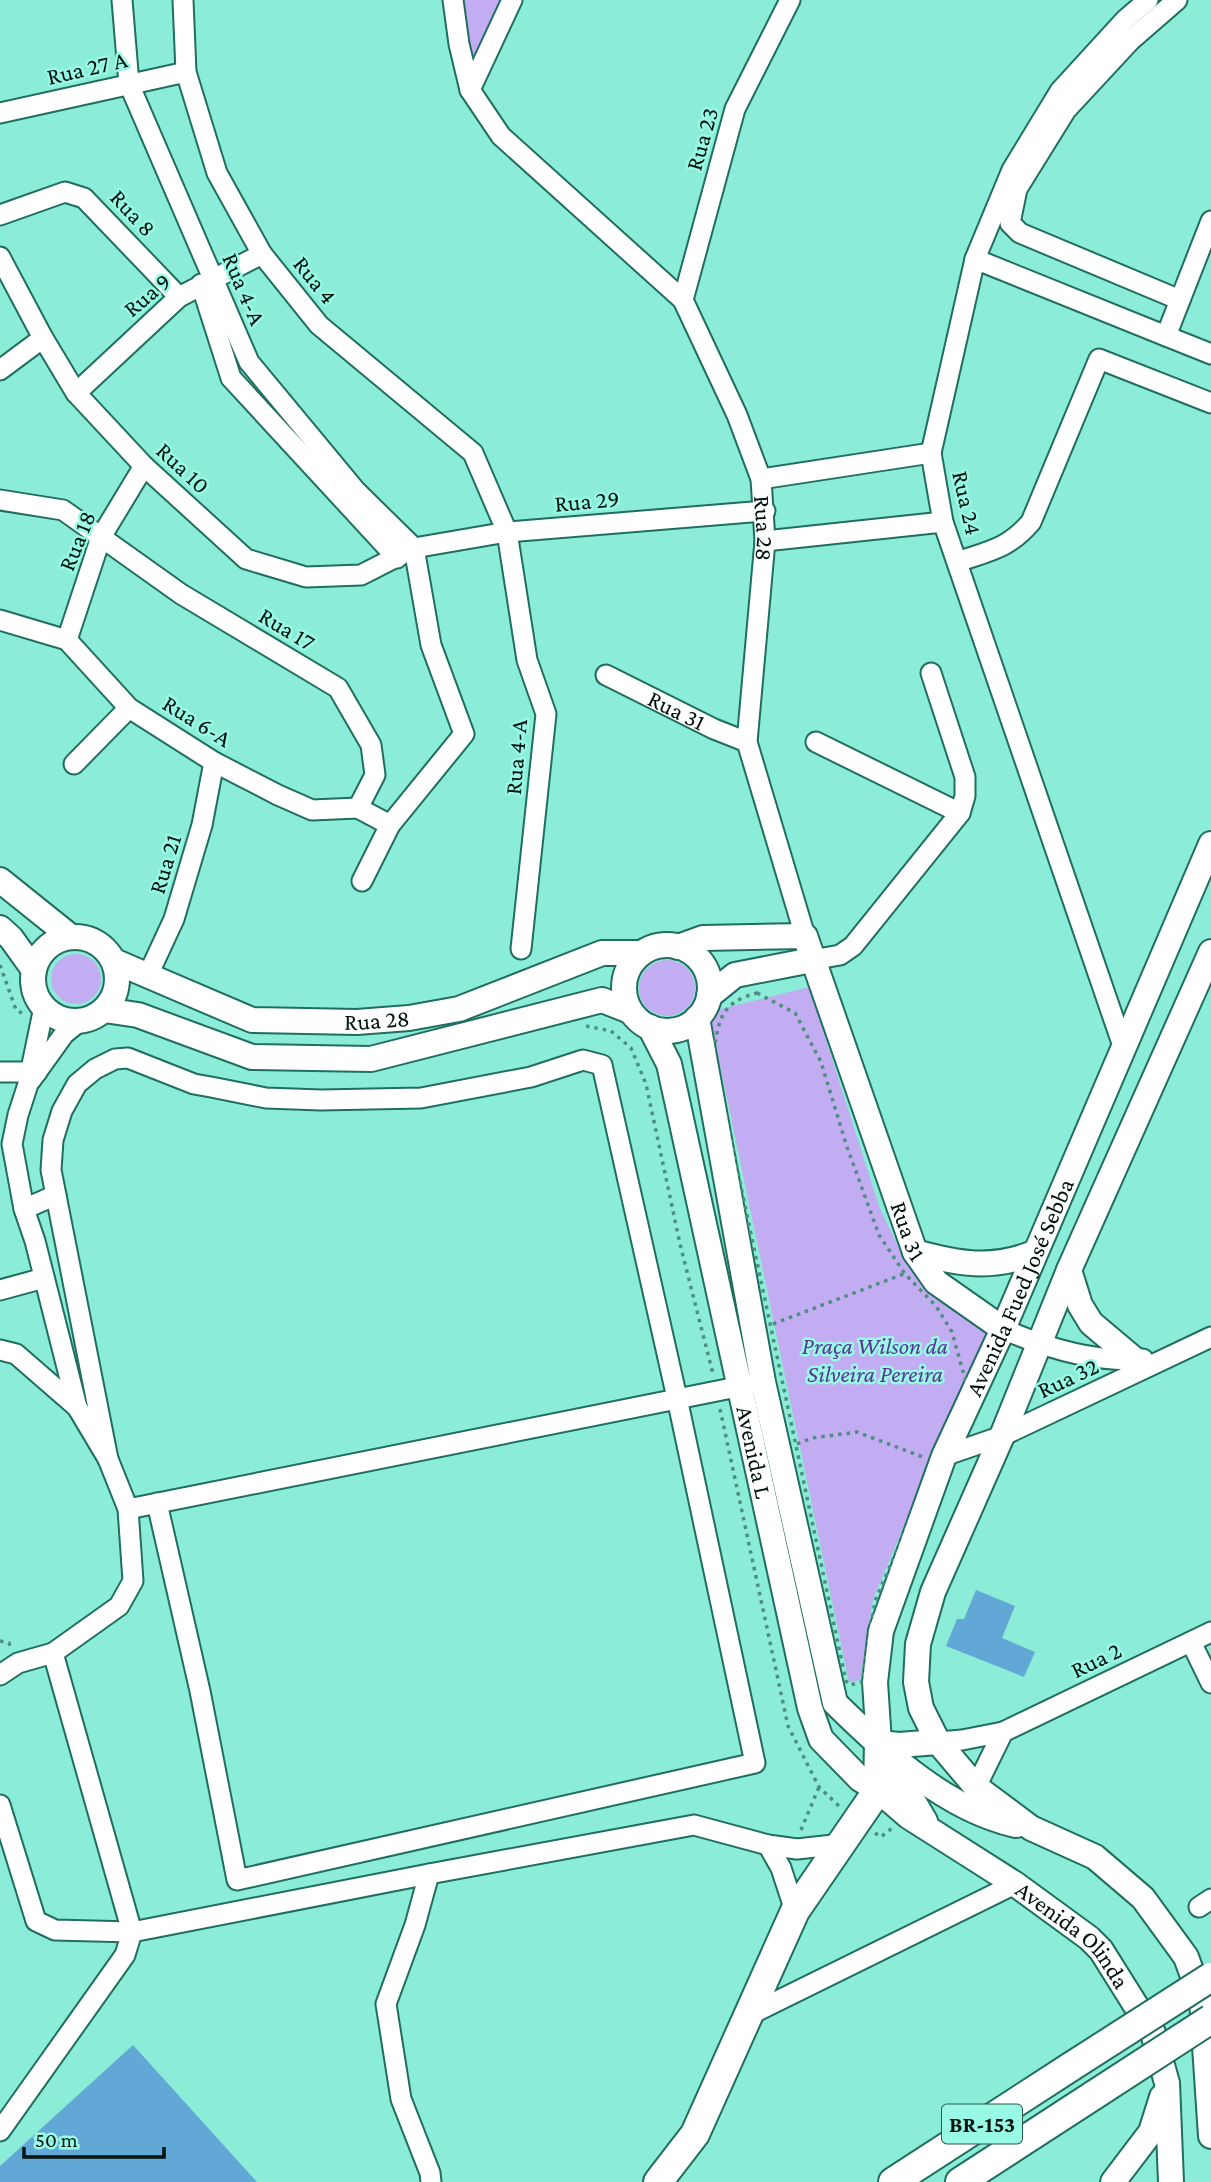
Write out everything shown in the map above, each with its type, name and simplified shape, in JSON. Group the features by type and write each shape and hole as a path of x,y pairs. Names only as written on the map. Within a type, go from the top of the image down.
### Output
{"highway":[{"path":"658,2182 695,2134 795,1911 878,1790 878,1743"},
{"name":"BR-153","path":"893,2182 1211,1978"},
{"name":"BR-153","path":"960,2182 1211,2019"}],"main road":[{"name":"Avenida Fued José Sebba","path":"878,1743 875,1682 881,1631 940,1461 1003,1329 1211,844"},
{"path":"0,880 71,937"},
{"path":"0,928 11,937 34,970"},
{"path":"678,947 703,938 804,936"},
{"name":"Rua 31","path":"804,936 826,993 914,1263 936,1282 1003,1329"},
{"path":"84,937 107,950 114,961 117,987 104,1010 80,1021 42,1015 33,984 34,970 38,958 47,947 58,940 84,937"},
{"path":"652,947 678,947 699,960 706,971 709,996 705,1008 687,1026 662,1031 650,1027 631,1011 625,999 626,974 632,962 652,947"},
{"name":"Avenida Fued José Sebba","path":"976,1787 937,1742 922,1708 916,1682 918,1644 933,1592 1002,1436 1037,1344 1211,952"},
{"name":"Rua 28","path":"114,961 252,1020 357,1022 409,1018 459,1009 602,953 641,953"},
{"path":"709,996 735,975 812,960"},
{"name":"Rua 28","path":"104,1010 138,1015 252,1057 371,1059 601,1000 631,1011"},
{"name":"Avenida L","path":"697,1018 762,1326 740,1386"},
{"name":"Avenida L","path":"650,1027 669,1064 740,1386 777,1449 835,1703"},
{"path":"914,1263 990,1264 1014,1261 1034,1253"},
{"path":"1069,1270 1080,1305 1091,1323 1135,1360"},
{"name":"Avenida L","path":"777,1449 814,1718 821,1739 852,1772 932,1832"},
{"path":"835,1703 853,1704 864,1698 875,1682"},
{"path":"835,1703 934,1790 995,1820 1031,1828 1095,1857 1143,1898 1186,1957 1202,2001 1208,2046 1211,2136"},
{"path":"878,1743 899,1745 937,1742"},
{"name":"Avenida Olinda","path":"878,1743 932,1832 1015,1884 1089,1938 1101,1950 1153,2033 1167,2083 1171,2182"},
{"path":"976,1787 1031,1828"},
{"path":"1113,2182 1151,2132 1167,2083"}],"street":[{"name":"Rua 4-A","path":"122,0 129,84 207,281 249,362 356,491 414,548"},
{"name":"Rua 4","path":"183,0 186,72 217,173 262,254 319,325 473,453 507,532"},
{"name":"Rua 28","path":"453,0 459,44 470,90 500,136 682,300 737,415 761,479 765,511 765,541 747,742 804,936"},
{"path":"470,90 512,0"},
{"name":"Rua 23","path":"682,300 735,109 790,0"},
{"name":"Rua 24","path":"1124,1049 943,522 931,453 975,259 1012,170 1060,91 1125,20 1148,0"},
{"path":"1177,0 1131,40 1066,110 1017,189 1010,222 1020,233 1180,300"},
{"name":"Rua 27 A","path":"0,113 186,72"},
{"name":"Rua 8","path":"0,215 65,192 84,198 178,297"},
{"path":"1166,336 1211,221"},
{"name":"Rua 9","path":"76,393 178,297 262,254"},
{"name":"Rua 10","path":"0,257 76,393 144,466 246,559 306,577 361,575 414,548"},
{"path":"975,259 1211,354"},
{"name":"Rua 4-A","path":"207,281 232,378 397,558"},
{"path":"0,370 43,338"},
{"path":"957,562 1006,545 1019,537 1031,522 1099,359 1211,403"},
{"path":"761,479 931,453"},
{"name":"Rua 18","path":"67,640 102,537 144,466"},
{"name":"Rua 17","path":"0,500 63,510 181,594 338,688 371,745 375,775 358,808"},
{"name":"Rua 29","path":"414,548 507,532 765,511"},
{"path":"765,541 943,522"},
{"name":"Rua 4-A","path":"507,532 527,660 546,714 521,949"},
{"path":"362,881 390,825 464,734 431,645 414,548"},
{"path":"0,620 67,640"},
{"name":"Rua 6-A","path":"67,640 129,708 214,762 312,810 358,808"},
{"path":"812,960 840,955 853,946 960,813 965,796 965,777 931,673"},
{"name":"Rua 31","path":"606,675 714,730 747,742"},
{"path":"74,764 129,708"},
{"path":"816,742 960,813"},
{"name":"Rua 21","path":"148,975 178,906 202,825 214,762"},
{"path":"358,808 390,825"},
{"path":"0,1675 18,1663 52,1653 119,1606 133,1581 128,1509 108,1459 77,1407 24,1209 12,1144 18,1115 32,1076 42,1015"},
{"path":"32,1076 64,1034 80,1021"},
{"path":"108,1459 51,1170 53,1140 62,1111 77,1084 95,1069 115,1059 128,1058 203,1086 266,1098 321,1100 421,1098 531,1077 583,1060 602,1065 755,1763 237,1880 200,1692 157,1503"},
{"path":"0,1072 32,1076"},
{"path":"24,1209 56,1195"},
{"path":"0,1290 44,1278"},
{"name":"Rua 31","path":"1003,1329 1037,1344 1115,1361 1172,1356"},
{"name":"Rua 32","path":"940,1461 1002,1436 1211,1338"},
{"path":"0,1350 16,1354 77,1407"},
{"path":"128,1509 740,1386"},
{"name":"Rua 2","path":"937,1742 1003,1732 1211,1632"},
{"path":"1191,1642 1211,1683"},
{"path":"0,2131 125,1955 132,1932 52,1653"},
{"path":"976,1787 1003,1732"},
{"path":"0,1805 36,1921 55,1930 132,1932 694,1825 768,1845 797,1849 849,1833"},
{"path":"768,1845 781,1868 795,1911"},
{"path":"429,1874 415,1925 386,2004 401,2099 430,2173 431,2182"},
{"path":"749,2015 1015,1884"}],"path":[{"path":"0,965 16,1010 42,1015"},
{"path":"757,993 795,1013 821,1062 847,1147 879,1235 914,1263 952,1332 967,1386 940,1461 875,1601 862,1682 850,1685 846,1681 777,1449 762,1326 713,1055 720,1019 738,998 757,993"},
{"path":"575,1028 587,1026 611,1031 631,1048 646,1084 683,1255 740,1386 730,1464 788,1726 819,1787 849,1833 881,1837 908,1816"},
{"path":"762,1326 914,1263"},
{"path":"730,1464 812,1438 857,1432 940,1461"},
{"path":"797,1849 800,1831 819,1787"}],"green space":[{"path":"454,0 512,0 470,90"},
{"path":"76,954 94,961 101,979 94,997 76,1004 58,997 51,979 58,961"},
{"path":"667,960 678,962 687,968 693,977 693,999 687,1008 678,1014 667,1016 656,1014 647,1008 641,999 639,988 641,977 647,968 656,962"},
{"name":"Praça Wilson da Silveira Pereira","path":"809,987 880,1209 898,1246 930,1288 990,1332 961,1390 873,1599 860,1680 849,1682 709,1012"}],"building":[{"path":"976,1590 1015,1606 1002,1638 1035,1652 1024,1677 946,1646 957,1619 964,1619"},
{"path":"133,2045 257,2182 0,2182 0,2166"}]}
